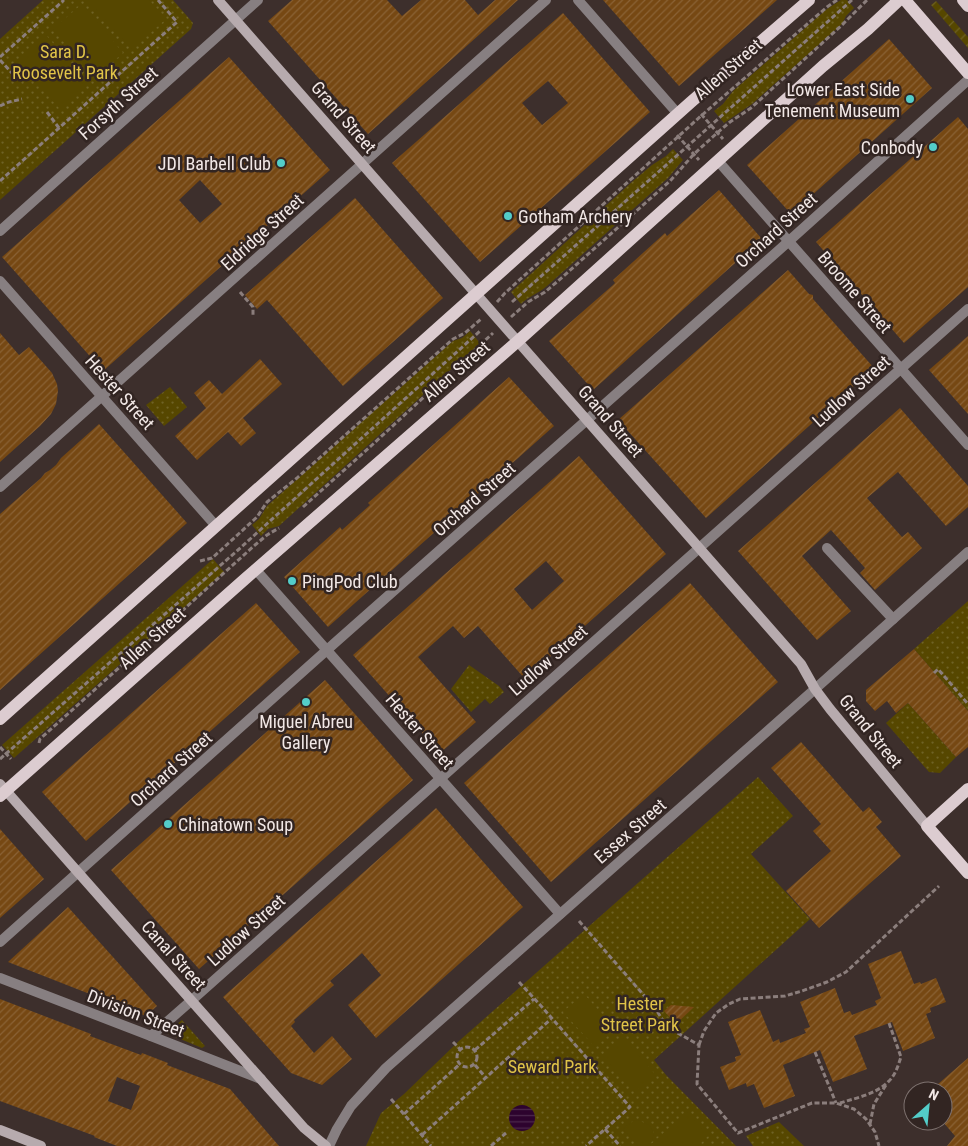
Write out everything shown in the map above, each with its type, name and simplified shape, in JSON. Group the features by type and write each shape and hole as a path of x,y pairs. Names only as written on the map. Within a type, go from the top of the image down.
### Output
{"main road":[{"name":"Grand Street","path":"218,0 801,664 815,690 968,873"},
{"name":"Allen Street","path":"0,719 678,114 809,0"},
{"name":"Allen Street","path":"2,790 34,766 518,341 899,0"},
{"path":"905,0 968,73"},
{"path":"963,0 968,6"},
{"path":"927,826 968,789"},
{"name":"Canal Street","path":"2,790 79,872 304,1128 327,1146"},
{"path":"0,1130 41,1146"}],"street":[{"name":"Forsyth Street","path":"0,231 258,0"},
{"name":"Eldridge Street","path":"0,487 546,0"},
{"path":"578,0 678,114"},
{"name":"Orchard Street","path":"0,942 968,80"},
{"name":"Broome Street","path":"718,161 968,445"},
{"name":"Hester Street","path":"0,281 216,526"},
{"name":"Ludlow Street","path":"151,1036 968,309"},
{"path":"827,548 893,619"},
{"name":"Essex Street","path":"327,1146 351,1106 386,1068 815,690 968,552"},
{"name":"Hester Street","path":"256,570 560,914"},
{"name":"Division Street","path":"0,978 261,1079"}],"path":[{"path":"12,73 0,58 64,0"},
{"path":"0,181 177,22 158,0"},
{"name":"Allen Street","path":"194,562 212,558 216,555 257,517 267,502 297,478 453,338 466,333 505,293 702,115 837,0"},
{"path":"512,302 852,0"},
{"path":"866,0 872,6"},
{"name":"Allen Street","path":"300,510 503,324 528,302 545,292 558,281 670,181 694,154 730,122 751,108 842,25 866,0"},
{"path":"0,106 22,99"},
{"path":"699,111 723,139"},
{"path":"47,112 59,128"},
{"path":"675,132 699,160"},
{"path":"240,292 253,306 253,315"},
{"name":"Allen Street","path":"0,759 238,550 480,332"},
{"name":"Allen Street","path":"34,766 40,739 255,545 286,523"},
{"path":"934,673 938,670 968,704"},
{"path":"0,747 11,759"},
{"path":"888,1082 875,1091 838,1103 812,1103 738,1133 697,1084 699,1045 704,1031 716,1013 729,1004 740,1000 794,994 827,982 846,972 939,886"},
{"path":"579,921 655,1008 666,1027 699,1045"},
{"path":"519,982 630,1107 586,1146"},
{"path":"475,1050 534,999"},
{"path":"422,1136 551,1019"},
{"path":"870,1124 874,1104 896,1070 901,1057 889,1023"},
{"path":"454,1042 460,1049"},
{"path":"468,1047 475,1050 478,1057 477,1062 467,1068 460,1064 457,1057 460,1049 468,1047"},
{"path":"815,1052 838,1103 854,1110 866,1119 875,1132 879,1146"},
{"path":"404,1114 460,1064"},
{"path":"474,1065 486,1078"},
{"path":"391,1099 431,1146"},
{"path":"604,1129 620,1146"},
{"path":"491,1146 506,1133"},
{"path":"591,1141 596,1146"}],"green space":[{"name":"Sara D. Roosevelt Park","path":"43,0 173,0 193,23 191,29 0,200 0,39"},
{"path":"88,0 149,0 166,19 132,49"},
{"path":"841,0 847,0 854,8 846,16 842,24 752,104 724,123 714,111 723,104 733,91 827,9"},
{"path":"936,1 968,37 968,48 931,5"},
{"path":"82,4 123,53 94,78 53,29"},
{"path":"46,35 87,83 59,108 18,61"},
{"path":"673,149 683,160 668,178 547,286 521,304 511,292 633,181"},
{"path":"470,331 480,343 279,526 268,529 261,536 252,525 259,519 267,506 453,341 462,338"},
{"path":"170,387 187,407 164,426 146,405"},
{"path":"213,559 224,572 14,758 2,745"},
{"path":"968,601 968,711 914,649"},
{"path":"469,665 499,686 504,692 490,704 485,699 471,712 451,689"},
{"path":"908,703 956,757 940,773 929,772 886,723"},
{"path":"758,777 793,816 751,854 810,919 654,1060 666,1075 736,1146 366,1146 381,1113 404,1094 459,1041"},
{"path":"584,994 615,1029 595,1047 563,1012"},
{"path":"182,1020 205,1046 202,1048 166,1033"},
{"path":"623,1038 655,1074 635,1092 603,1056"},
{"path":"687,1112 708,1136 698,1146 649,1146"},
{"path":"638,1120 649,1125 654,1133 652,1141 646,1146 638,1146 623,1129 633,1121"},
{"path":"779,1122 804,1146 753,1146 746,1136"}],"shaded area":[{"path":"522,1105 531,1109 535,1118 531,1127 522,1131 513,1127 509,1118 513,1109"}],"building":[{"path":"292,0 387,0 402,16 421,0 465,0 478,15 495,0 518,0 368,134 268,21"},
{"path":"603,0 777,0 679,86"},
{"path":"563,13 650,112 480,262 392,163","holes":["548,81 568,103 542,125 522,103"]},
{"path":"889,39 932,88 791,214 747,165"},
{"path":"229,57 330,170 103,371 2,257","holes":["200,180 222,204 200,223 179,200"]},
{"path":"958,117 968,129 968,287 904,343 816,242"},
{"path":"719,190 762,239 593,390 549,341 613,285 615,283 613,280 665,233 667,236"},
{"path":"355,198 443,298 343,386 267,300 257,309 245,295"},
{"path":"788,270 809,294 813,295 813,299 874,368 706,518 618,420"},
{"path":"0,333 19,355 29,347 52,373 58,391 56,404 51,414 0,462"},
{"path":"968,336 968,414 929,370"},
{"path":"260,359 282,384 243,418 256,433 241,446 228,432 197,460 175,436 206,408 194,393 209,380 222,394"},
{"path":"509,377 554,426 328,627 284,577 340,527 342,530 370,505 368,503"},
{"path":"900,408 968,486 968,507 946,526 898,472 867,498 902,537 908,532 922,548 875,590 860,573 865,568 831,530 802,556 851,611 817,640 738,551"},
{"path":"99,424 187,523 0,690 0,514"},
{"path":"579,456 666,554 525,679 478,626 464,638 453,626 418,657 476,722 440,753 353,655","holes":["546,561 564,581 532,610 514,589"]},
{"path":"690,583 778,682 551,882 464,783"},
{"path":"256,603 300,652 86,841 42,792"},
{"path":"914,649 968,711 968,747 956,757 908,703 896,713 887,701 875,711 866,701 866,690"},
{"path":"325,680 413,780 199,969 111,870"},
{"path":"801,742 863,812 869,807 882,822 876,827 901,856 819,928 786,891 831,851 813,831 821,824 771,768"},
{"path":"436,808 523,907 376,1038 348,1005 381,975 362,953 330,981 334,985 294,1020 295,1022 291,1026 314,1053 332,1036 352,1059 322,1085 291,1073 223,997"},
{"path":"0,829 44,879 0,918"},
{"path":"68,907 157,1006 146,1016 8,962"},
{"path":"901,951 914,984 920,982 921,984 936,978 946,1002 930,1008 931,1012 926,1014 935,1038 903,1051 892,1022 854,1036 867,1069 833,1082 820,1050 783,1065 795,1096 764,1108 754,1084 747,1087 746,1083 729,1090 720,1067 736,1061 735,1057 741,1055 728,1022 760,1010 773,1042 779,1039 780,1043 806,1033 804,1029 810,1027 800,1002 835,988 844,1013 850,1011 852,1015 877,1005 875,1001 881,998 868,964"},
{"path":"0,999 91,1034 90,1036 141,1055 142,1053 168,1063 167,1065 230,1089 279,1146 117,1146 0,1101","holes":["117,1077 140,1086 131,1110 108,1101"]},
{"path":"671,1005 694,1007 676,1024 664,1011"},
{"path":"968,1058 968,1146 947,1146 955,1136 951,1131 953,1131 953,1081 942,1081"}],"place":[{"name":"Lower East Side Tenement Museum","path":"910,99"},
{"name":"Conbody","path":"933,147"},
{"name":"JDI Barbell Club","path":"281,163"},
{"name":"Gotham Archery","path":"508,216"},
{"name":"PingPod Club","path":"292,581"},
{"name":"Miguel Abreu Gallery","path":"306,702"},
{"name":"Chinatown Soup","path":"168,824"}],"park label":[{"name":"Hester Street Park","path":"640,1013"},
{"name":"Seward Park","path":"552,1066"}]}
